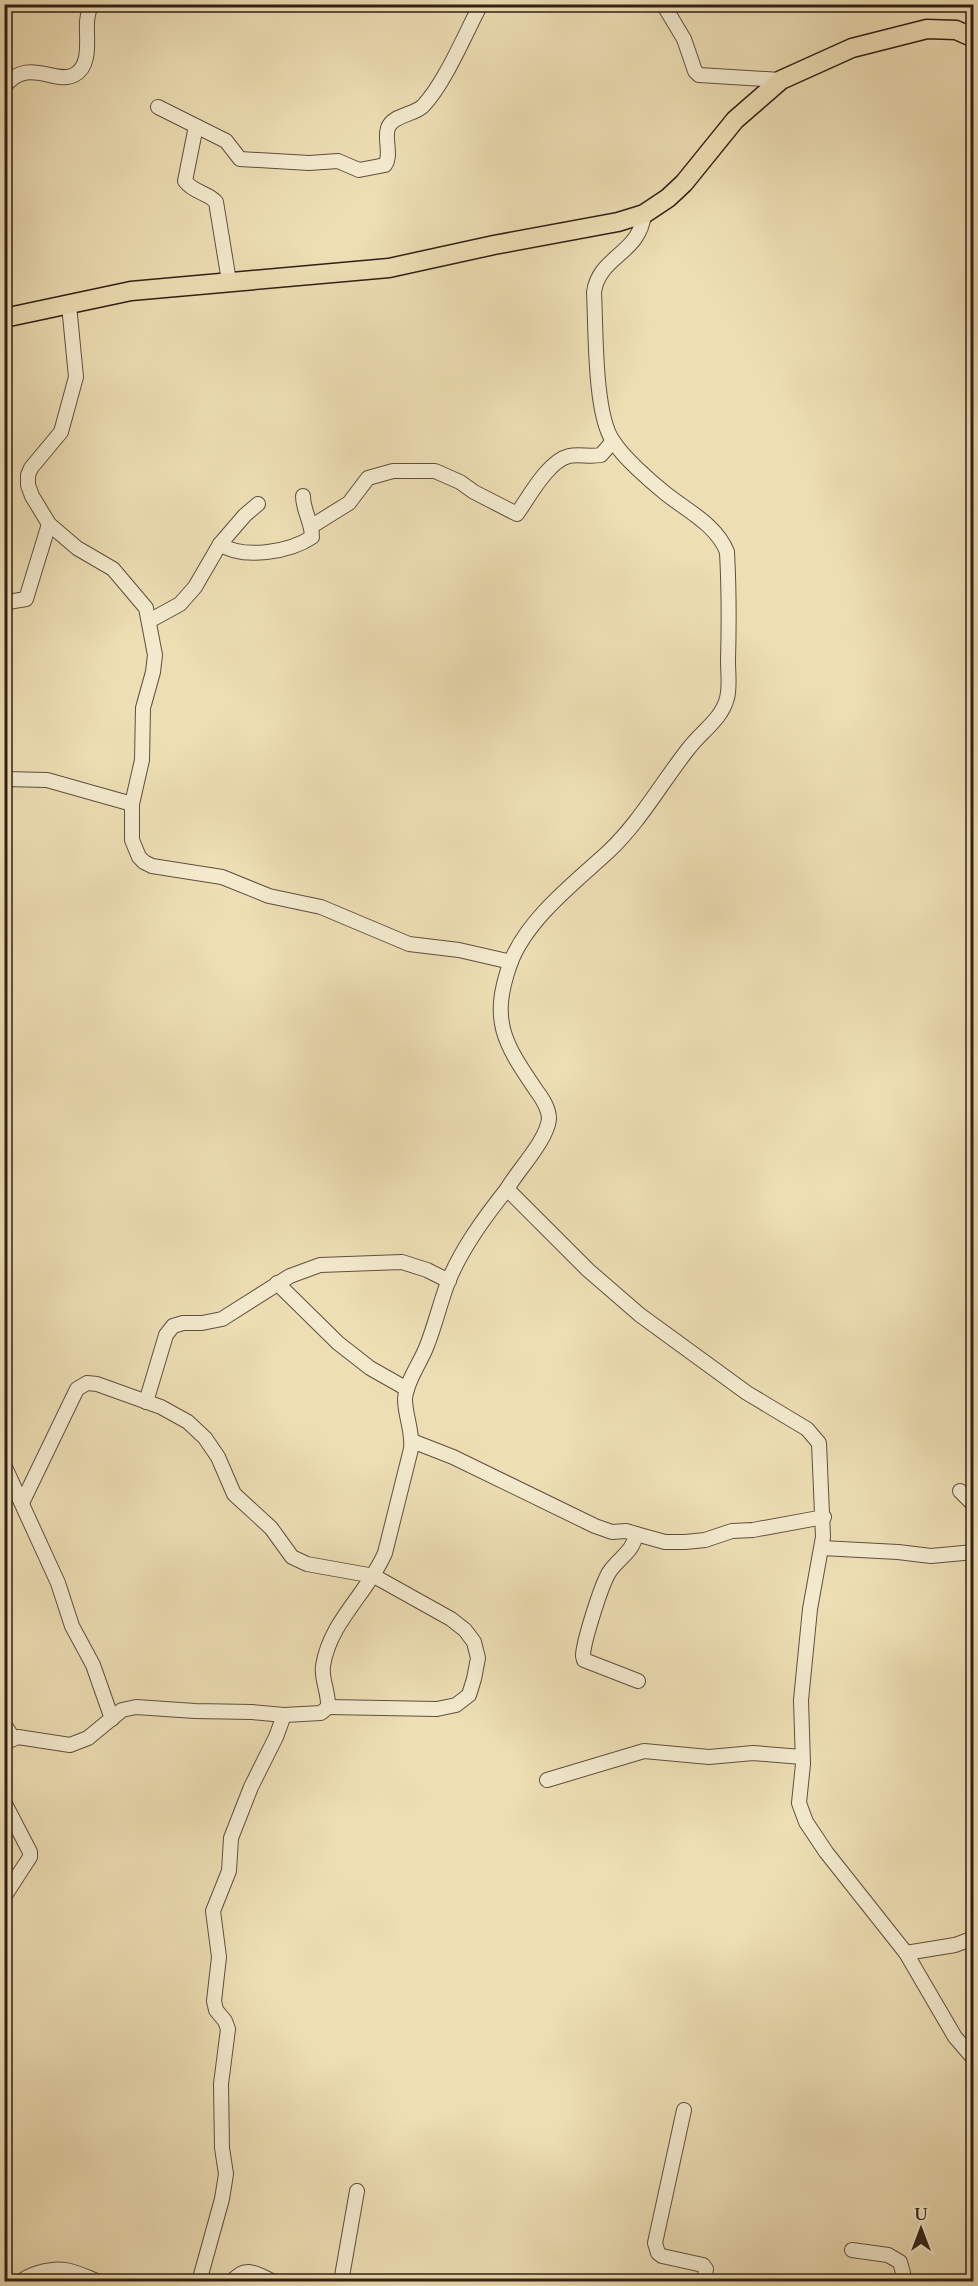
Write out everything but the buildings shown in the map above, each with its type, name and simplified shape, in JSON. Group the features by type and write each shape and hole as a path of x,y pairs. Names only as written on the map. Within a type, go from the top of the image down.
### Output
{"main road":[{"path":"4,318 131,291 389,268 494,245 618,222 644,214 668,198 684,183 735,120 781,80 852,48 927,29 956,30 974,38"}],"street":[{"path":"4,87 12,77 31,72 67,77 79,71 87,52 87,21 91,4"},
{"path":"158,107 226,141 235,156 247,161 309,163 338,161 359,170 385,165 388,158 387,129 391,123 423,106 447,68 481,4"},
{"path":"663,4 684,39 693,67 699,75 781,80"},
{"path":"196,126 185,181 190,187 211,197 216,202 228,281"},
{"path":"328,1707 323,1670 330,1642 350,1606 374,1576 385,1553 412,1441 406,1404 407,1389 427,1346 448,1281 460,1258 484,1218 507,1189 541,1138 549,1119 542,1099 512,1052 501,1025 500,997 511,962 520,944 551,905 635,822 690,746 716,719 728,697 730,615 727,552 712,529 653,483 613,441 602,412 595,281 600,273 638,237 643,226 644,214"},
{"path":"69,305 76,377 60,432 28,475 32,496 49,524 77,548 113,569 142,602 149,621 155,661 143,708 141,759 132,804 134,848 144,862 152,866 222,877 269,896 321,907 409,944 459,950 511,962"},
{"path":"312,526 349,503 368,478 393,471 435,471 460,482 474,492 517,514 549,468 559,459 575,455 601,455 613,441"},
{"path":"220,544 230,550 268,552 303,543 312,537 312,526 303,508 303,496"},
{"path":"149,621 180,604 195,587 220,544 245,514 258,504"},
{"path":"4,608 12,600 26,599 49,524"},
{"path":"4,779 47,780 132,804"},
{"path":"507,1189 588,1270 640,1315 747,1393 774,1407 812,1433 819,1443 824,1517 822,1548 810,1609 801,1700 802,1757 799,1803 806,1822 837,1867 906,1953 950,2030 974,2059"},
{"path":"146,1402 166,1335 173,1326 222,1319 277,1283 320,1265 402,1262 427,1270 448,1281"},
{"path":"277,1283 338,1343 370,1368 407,1389"},
{"path":"4,1724 9,1740 26,1738 52,1744 70,1745 88,1738 122,1710 136,1707 284,1715 321,1713 328,1707 437,1709 456,1705 469,1695 478,1658 474,1642 465,1630 451,1619 374,1576 307,1564 292,1557 272,1528 234,1494 218,1457 205,1438 188,1422 161,1407 97,1384 87,1383 77,1389 22,1503"},
{"path":"412,1441 453,1457 602,1529 612,1532 626,1531 665,1542 705,1540 732,1531 753,1530 824,1517"},
{"path":"4,1465 58,1583 72,1626 93,1665 112,1719"},
{"path":"960,1491 974,1505"},
{"path":"636,1534 631,1549 610,1571 604,1583 583,1656 584,1660 638,1681"},
{"path":"822,1548 931,1556 974,1552"},
{"path":"199,2282 222,2199 226,2174 222,2148 221,2084 228,2029 216,2010 214,2001 219,1957 213,1911 229,1871 231,1838 251,1787 276,1737 284,1715"},
{"path":"547,1780 644,1751 709,1757 753,1753 802,1757"},
{"path":"4,1802 30,1852 30,1857 4,1897"},
{"path":"906,1953 974,1938"},
{"path":"684,2110 655,2243 658,2253 662,2256 703,2265 706,2269 704,2282"},
{"path":"341,2282 357,2191"},
{"path":"852,2250 888,2255 900,2262 903,2273 901,2282"},
{"path":"21,2282 26,2277 54,2268 69,2270 99,2282"},
{"path":"232,2282 240,2272 246,2271 274,2282"}]}
